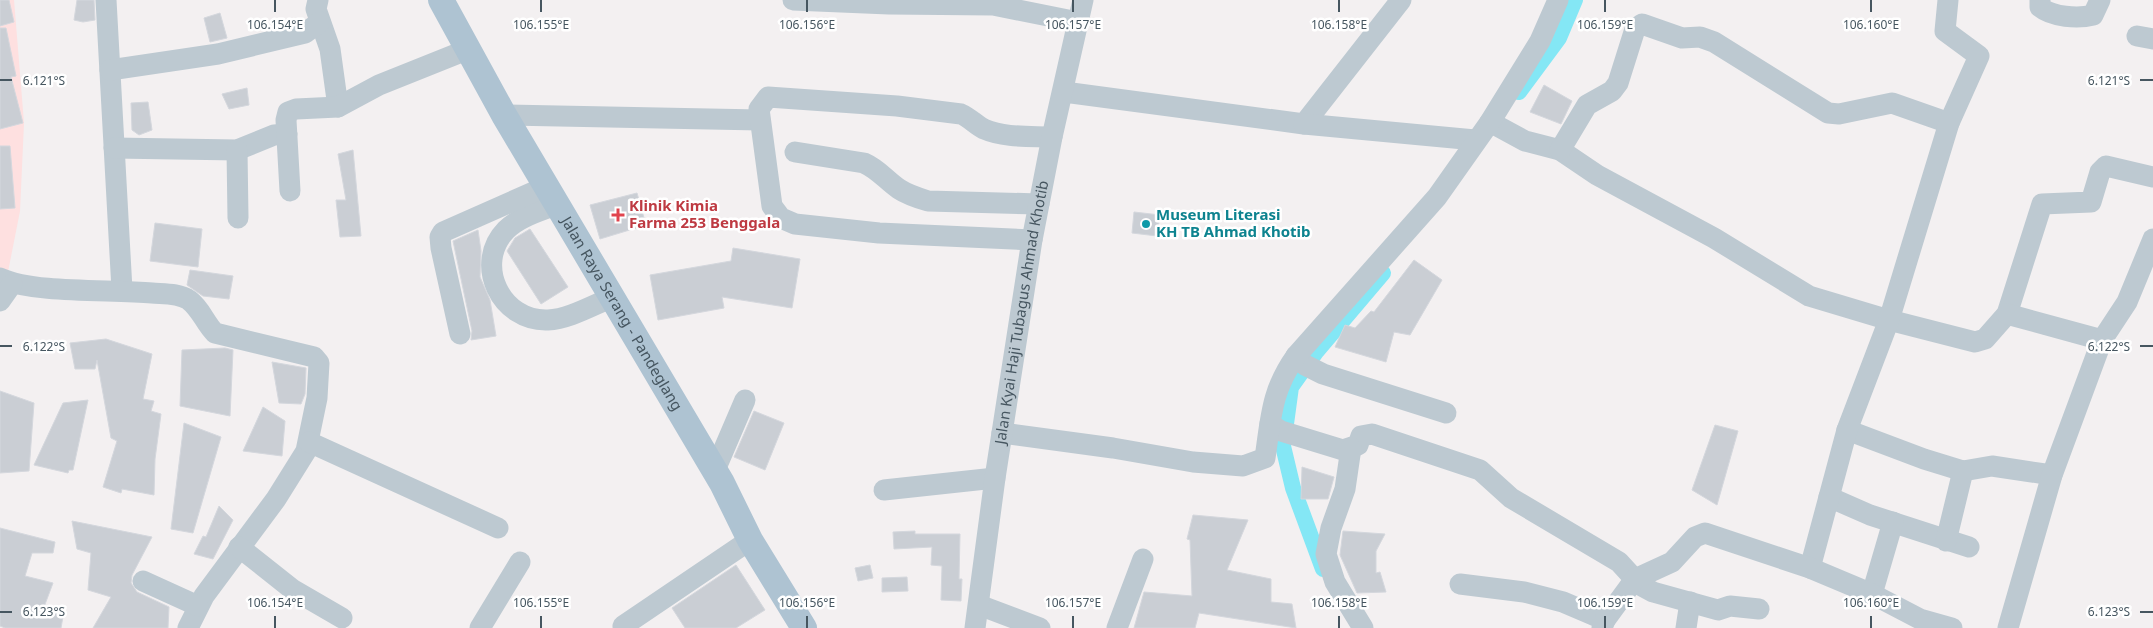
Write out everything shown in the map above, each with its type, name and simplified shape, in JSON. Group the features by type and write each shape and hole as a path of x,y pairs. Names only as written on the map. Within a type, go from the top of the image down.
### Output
{"main road":[{"name":"Jalan Raya Serang - Pandeglang","path":"440,0 504,115 714,470 750,540 804,628"}],"street":[{"path":"106,0 122,290"},
{"path":"318,0 316,9 330,49 338,107"},
{"path":"793,0 993,4 1078,22"},
{"name":"Jalan Kyai Haji Tubagus Ahmad Khotib","path":"975,628 995,478 1032,240 1052,137 1064,92 1083,0"},
{"path":"1308,365 1437,197 1475,140 1492,123 1540,41 1558,0"},
{"path":"1810,568 1847,430 1866,375 1889,320 1949,123 1979,56 1945,31 1948,0"},
{"path":"2040,0 2040,7 2046,12 2082,18 2093,15 2100,0"},
{"path":"1304,124 1392,2"},
{"path":"110,70 218,54 305,33 320,22"},
{"path":"1560,150 1587,105 1612,91 1618,84 1635,29 1642,24 1682,38 1700,37 1714,42 1828,113 1839,114 1892,103 1949,123"},
{"path":"290,192 286,120 288,112 296,109 338,107 380,85 469,50"},
{"path":"1064,92 1304,124 1475,140"},
{"path":"1032,240 879,233 795,224 781,218 772,206 759,109 768,97 953,112 969,117 984,129 996,132 1052,137"},
{"path":"504,115 760,120"},
{"path":"1492,123 1516,137 1536,145 1560,150 1597,175 1714,238 1809,296 1889,320 1975,342 1984,339 2007,314 2042,204 2091,202 2100,172 2106,166 2153,177"},
{"path":"114,148 237,150 274,135 287,134"},
{"path":"237,150 238,218"},
{"path":"795,152 864,163 873,167 899,189 928,201 1039,204"},
{"path":"552,195 514,223 500,238 492,257 492,268 496,288 501,297 517,312 526,317 548,320 613,297"},
{"path":"460,334 441,248 440,237 443,232 552,195"},
{"path":"2008,628 2052,475 2102,340 2127,302 2153,239"},
{"path":"0,301 6,281 66,289 122,290 175,295 188,299 198,308 215,333 314,357 319,363 320,369 309,442 276,499 198,606 188,628"},
{"path":"2007,314 2102,340"},
{"path":"1284,430 1273,398 1284,372 1308,365 1446,413"},
{"path":"714,470 745,400"},
{"path":"1002,433 1114,448 1193,462 1243,466 1265,458 1284,430"},
{"path":"1284,430 1343,450 1358,445 1361,436 1372,434 1480,470 1511,498 1619,562 1640,585 1653,592 1718,610 1730,606 1759,609"},
{"path":"1847,430 1924,460 1963,471 1992,466 2052,475"},
{"path":"309,442 498,528"},
{"path":"1351,448 1345,489 1331,528 1326,554 1335,582 1363,628"},
{"path":"1946,541 1963,471"},
{"path":"884,490 995,478"},
{"path":"1829,497 1946,541 1969,547"},
{"path":"1872,594 1893,522"},
{"path":"1460,584 1524,592 1563,602 1603,624 1634,579 1672,562 1695,537 1705,533 1810,568 1872,594 1920,619 1952,628"},
{"path":"623,626 750,540"},
{"path":"239,548 292,590 342,618"},
{"path":"1117,628 1143,559"},
{"path":"480,628 520,562"},
{"path":"143,581 198,606"},
{"path":"1686,628 1690,602"},
{"path":"979,605 1040,628"}],"shaded area":[{"path":"0,0 14,0 24,123 20,211 6,282 0,285"}],"building":[{"path":"0,0 9,0 14,22 0,26"},
{"path":"77,0 94,0 95,20 83,22 74,20"},
{"path":"220,13 227,38 210,42 204,18"},
{"path":"0,28 6,28 16,76 11,77 23,123 0,129"},
{"path":"1544,85 1572,101 1561,124 1530,112"},
{"path":"247,88 249,105 229,109 222,94"},
{"path":"148,102 152,130 139,135 132,130 131,103"},
{"path":"0,146 10,146 15,208 0,209"},
{"path":"353,150 361,236 340,237 336,200 346,200 338,154"},
{"name":"Klinik Kimia Farma 253 Benggala","path":"637,193 646,225 600,239 590,205"},
{"name":"Museum Literasi KH TB Ahmad Khotib","path":"1134,212 1160,215 1157,236 1132,233"},
{"path":"155,223 202,229 198,267 150,261"},
{"path":"530,229 568,287 541,304 507,251 515,238"},
{"path":"478,230 481,251 480,277 490,300 496,336 471,340 472,331 453,241"},
{"path":"733,248 800,259 792,308 722,297 724,308 658,320 650,275 731,261"},
{"path":"1414,260 1442,280 1410,335 1394,332 1386,362 1335,347 1345,325 1355,328 1371,311 1374,312"},
{"path":"190,270 233,276 229,299 203,296 187,285"},
{"path":"106,339 152,354 143,399 154,401 151,411 161,414 155,459 154,495 122,489 121,493 103,487 117,441 111,438 97,360 95,369 75,369 70,343"},
{"path":"225,348 233,350 230,416 180,406 182,350"},
{"path":"272,362 306,368 305,394 301,404 279,403"},
{"path":"0,391 34,403 29,471 0,473"},
{"path":"88,400 73,470 69,470 68,473 34,465 63,403"},
{"path":"263,407 285,421 282,456 243,451"},
{"path":"754,411 784,423 765,470 734,457"},
{"path":"184,423 221,437 193,533 171,529"},
{"path":"1715,425 1738,431 1717,505 1692,490"},
{"path":"1302,467 1334,477 1328,499 1301,499"},
{"path":"219,506 233,520 213,559 194,554 203,536 206,537"},
{"path":"1193,515 1248,520 1227,570 1271,579 1271,602 1292,604 1296,628 1199,613 1195,628 1134,628 1144,592 1192,596 1190,540 1187,539"},
{"path":"72,521 152,537 132,575 131,583 137,592 169,607 168,628 93,628 111,597 88,590 91,553 77,549"},
{"path":"0,528 55,542 53,553 32,553 25,576 53,583 44,607 64,611 61,628 5,628 0,626"},
{"path":"915,531 915,534 960,534 959,579 962,579 961,601 941,600 942,566 931,565 932,547 894,549 893,532"},
{"path":"1343,531 1385,534 1376,551 1376,573 1380,572 1386,592 1357,593 1340,555"},
{"path":"736,565 765,610 736,628 685,628 672,608"},
{"path":"870,565 873,578 858,581 855,568"},
{"path":"907,577 908,591 882,592 882,578"}],"waterway":[{"path":"1519,92 1559,38 1575,0"},
{"path":"1323,569 1293,488 1283,446 1291,387 1316,352 1383,273"}],"place":[{"name":"Klinik Kimia Farma 253 Benggala","path":"618,215"},
{"name":"Museum Literasi KH TB Ahmad Khotib","path":"1146,224"}]}
